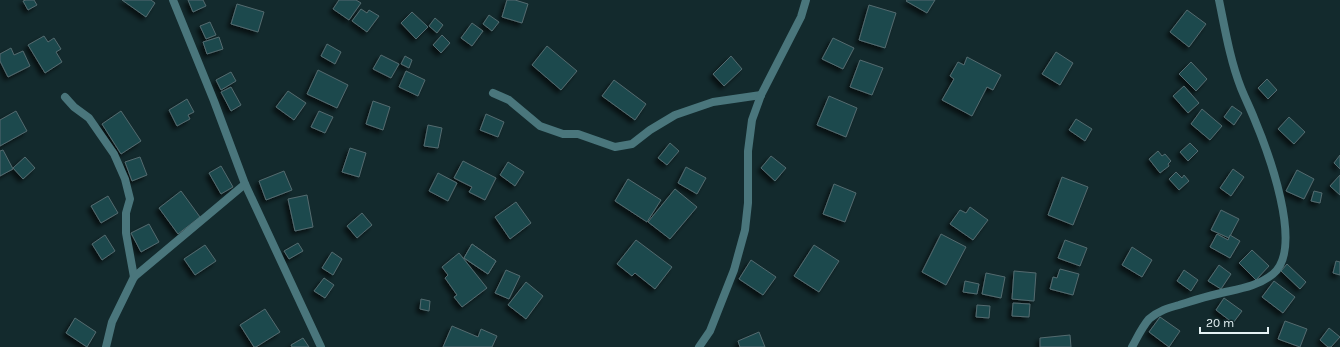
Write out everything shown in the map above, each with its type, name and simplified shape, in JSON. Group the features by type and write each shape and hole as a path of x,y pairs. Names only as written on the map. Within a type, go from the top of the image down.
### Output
{"street":[{"path":"174,0 214,100 245,184 321,347"},
{"path":"698,347 710,331 734,270 745,230 748,203 748,151 752,120 760,95 801,17 806,0"},
{"path":"1132,347 1140,332 1150,319 1162,310 1264,281 1275,272 1281,264 1286,239 1284,218 1276,179 1255,119 1241,88 1226,37 1219,0"},
{"path":"493,93 509,100 540,126 563,134 578,134 615,147 632,144 650,130 675,115 713,102 760,95"},
{"path":"65,97 74,107 89,118 114,154 125,179 130,199 126,213 126,233 134,277"},
{"path":"106,347 112,322 134,277 245,184"}],"building":[{"path":"34,0 37,5 28,10 23,1"},
{"path":"122,0 151,0 155,3 146,17"},
{"path":"188,0 203,0 206,6 193,12"},
{"path":"339,0 356,0 361,3 349,20 333,9"},
{"path":"507,0 515,0 528,4 522,23 502,17"},
{"path":"935,0 927,13 906,1"},
{"path":"237,4 264,12 258,32 231,24"},
{"path":"869,5 896,13 885,48 859,40"},
{"path":"361,9 367,13 369,10 379,16 367,32 352,21"},
{"path":"1187,10 1206,24 1189,47 1170,32"},
{"path":"412,12 428,27 416,39 401,23"},
{"path":"489,15 499,22 492,31 483,24"},
{"path":"435,18 443,25 437,33 429,26"},
{"path":"210,22 216,35 206,39 200,26"},
{"path":"472,23 483,31 472,46 461,38"},
{"path":"442,35 450,43 441,53 433,45"},
{"path":"44,36 48,42 54,38 61,49 56,52 62,62 45,73 28,45"},
{"path":"219,37 223,49 207,54 203,42"},
{"path":"833,38 854,48 843,69 822,59"},
{"path":"327,44 341,52 335,64 321,56"},
{"path":"547,46 577,71 561,90 532,65"},
{"path":"11,48 14,55 23,51 30,66 8,77 0,61 0,54"},
{"path":"1056,52 1073,63 1060,85 1042,74"},
{"path":"381,55 399,64 391,78 373,69"},
{"path":"405,56 412,60 409,68 401,64"},
{"path":"731,56 742,69 724,86 713,74"},
{"path":"967,57 1001,75 993,90 987,87 972,116 942,100 954,79 950,76 958,62 964,65"},
{"path":"860,60 883,68 872,95 850,87"},
{"path":"1191,62 1207,79 1196,91 1179,74"},
{"path":"318,70 348,85 337,108 307,94"},
{"path":"406,71 425,80 418,96 399,87"},
{"path":"231,72 236,81 221,90 216,80"},
{"path":"1267,79 1277,90 1268,99 1258,88"},
{"path":"614,80 646,104 635,120 602,96"},
{"path":"1184,86 1199,103 1188,113 1173,96"},
{"path":"231,87 241,105 231,111 221,92"},
{"path":"288,91 306,103 294,120 276,107"},
{"path":"829,96 857,108 846,137 817,125"},
{"path":"187,99 194,112 188,115 190,119 177,126 169,110"},
{"path":"373,101 390,107 383,130 366,124"},
{"path":"1232,106 1242,113 1234,125 1224,117"},
{"path":"1202,109 1222,126 1210,140 1191,124"},
{"path":"16,111 27,131 0,146 0,120"},
{"path":"121,111 141,141 121,154 102,124"},
{"path":"319,111 333,117 325,133 311,127"},
{"path":"486,114 504,122 498,137 480,130"},
{"path":"1289,117 1305,132 1294,144 1278,129"},
{"path":"1076,119 1092,129 1085,141 1069,130"},
{"path":"428,125 442,128 438,148 424,146"},
{"path":"670,143 679,151 667,165 658,158"},
{"path":"1190,143 1198,151 1188,161 1180,152"},
{"path":"350,148 366,153 359,177 342,172"},
{"path":"3,150 13,169 0,176 0,151"},
{"path":"1158,151 1162,156 1165,154 1171,161 1168,164 1169,166 1160,173 1149,159"},
{"path":"1340,155 1340,169 1334,163"},
{"path":"771,156 786,168 775,181 761,168"},
{"path":"25,157 35,168 23,179 13,168"},
{"path":"140,157 147,175 132,181 125,162"},
{"path":"463,161 496,178 485,200 469,192 472,187 454,178"},
{"path":"508,162 524,172 515,186 500,175"},
{"path":"221,166 233,187 221,194 209,173"},
{"path":"686,167 706,178 697,194 678,183"},
{"path":"1233,169 1244,177 1231,196 1220,188"},
{"path":"1297,170 1314,179 1304,199 1286,191"},
{"path":"284,171 292,190 266,200 259,181"},
{"path":"1176,172 1182,178 1184,175 1189,181 1179,190 1169,179"},
{"path":"438,173 457,183 448,201 429,191"},
{"path":"1340,175 1340,195 1330,186"},
{"path":"1062,177 1088,187 1073,225 1048,215"},
{"path":"628,179 661,200 647,222 615,201"},
{"path":"834,184 856,193 845,222 823,214"},
{"path":"675,189 697,207 670,239 648,222"},
{"path":"181,191 200,217 178,234 159,208"},
{"path":"1314,191 1322,193 1320,203 1311,201"},
{"path":"307,195 313,227 295,231 288,199"},
{"path":"108,196 118,213 101,223 91,206"},
{"path":"516,202 531,223 510,239 495,217"},
{"path":"970,207 988,220 973,240 950,224 960,210 966,213"},
{"path":"1221,210 1239,219 1229,238 1211,230"},
{"path":"362,213 372,225 357,238 347,226"},
{"path":"149,224 159,242 141,252 131,233"},
{"path":"941,234 966,247 946,285 922,272"},
{"path":"1217,234 1228,240 1230,235 1240,241 1230,258 1210,247"},
{"path":"105,235 115,251 102,260 92,244"},
{"path":"636,240 672,267 655,289 635,273 632,276 617,264"},
{"path":"1065,240 1087,248 1080,266 1058,258"},
{"path":"298,243 303,251 289,259 284,251"},
{"path":"472,244 496,261 488,274 464,258"},
{"path":"472,244 496,261 488,274 464,258"},
{"path":"205,245 216,261 195,275 184,259"},
{"path":"814,245 839,261 819,292 794,276"},
{"path":"1132,247 1152,260 1142,277 1122,265"},
{"path":"1252,250 1269,266 1256,280 1239,263"},
{"path":"332,252 342,259 333,275 322,268"},
{"path":"459,253 487,288 462,307 454,297 457,295 445,278 448,275 442,267"},
{"path":"751,260 776,277 763,295 739,279"},
{"path":"1336,261 1340,262 1340,275 1333,273"},
{"path":"1287,264 1306,282 1300,289 1281,271"},
{"path":"1219,265 1231,274 1221,289 1208,281"},
{"path":"1060,269 1079,274 1073,295 1050,289 1053,277 1057,278"},
{"path":"506,270 520,276 509,299 495,293"},
{"path":"1184,270 1198,280 1191,291 1177,281"},
{"path":"1014,271 1036,273 1034,301 1012,299"},
{"path":"986,273 1005,277 1001,298 982,294"},
{"path":"324,278 334,285 325,298 314,291"},
{"path":"965,281 979,284 977,294 963,292"},
{"path":"1274,281 1295,297 1283,313 1262,297"},
{"path":"526,282 543,296 526,319 508,305"},
{"path":"1224,298 1242,311 1233,323 1216,310"},
{"path":"421,299 430,301 429,311 420,309"},
{"path":"1013,303 1030,304 1029,317 1012,316"},
{"path":"977,305 990,306 989,318 976,317"},
{"path":"265,309 280,332 254,347 240,325"},
{"path":"1160,317 1180,331 1169,347 1149,332"},
{"path":"75,318 96,332 87,347 66,333"},
{"path":"1285,321 1307,329 1300,347 1278,339"},
{"path":"452,326 478,337 481,329 497,336 492,347 443,347"},
{"path":"1329,328 1340,337 1331,347 1328,347 1320,340"},
{"path":"759,332 765,347 740,347 738,341"},
{"path":"1070,335 1071,347 1040,347 1040,338"},
{"path":"303,338 309,347 292,347 291,345"}]}
